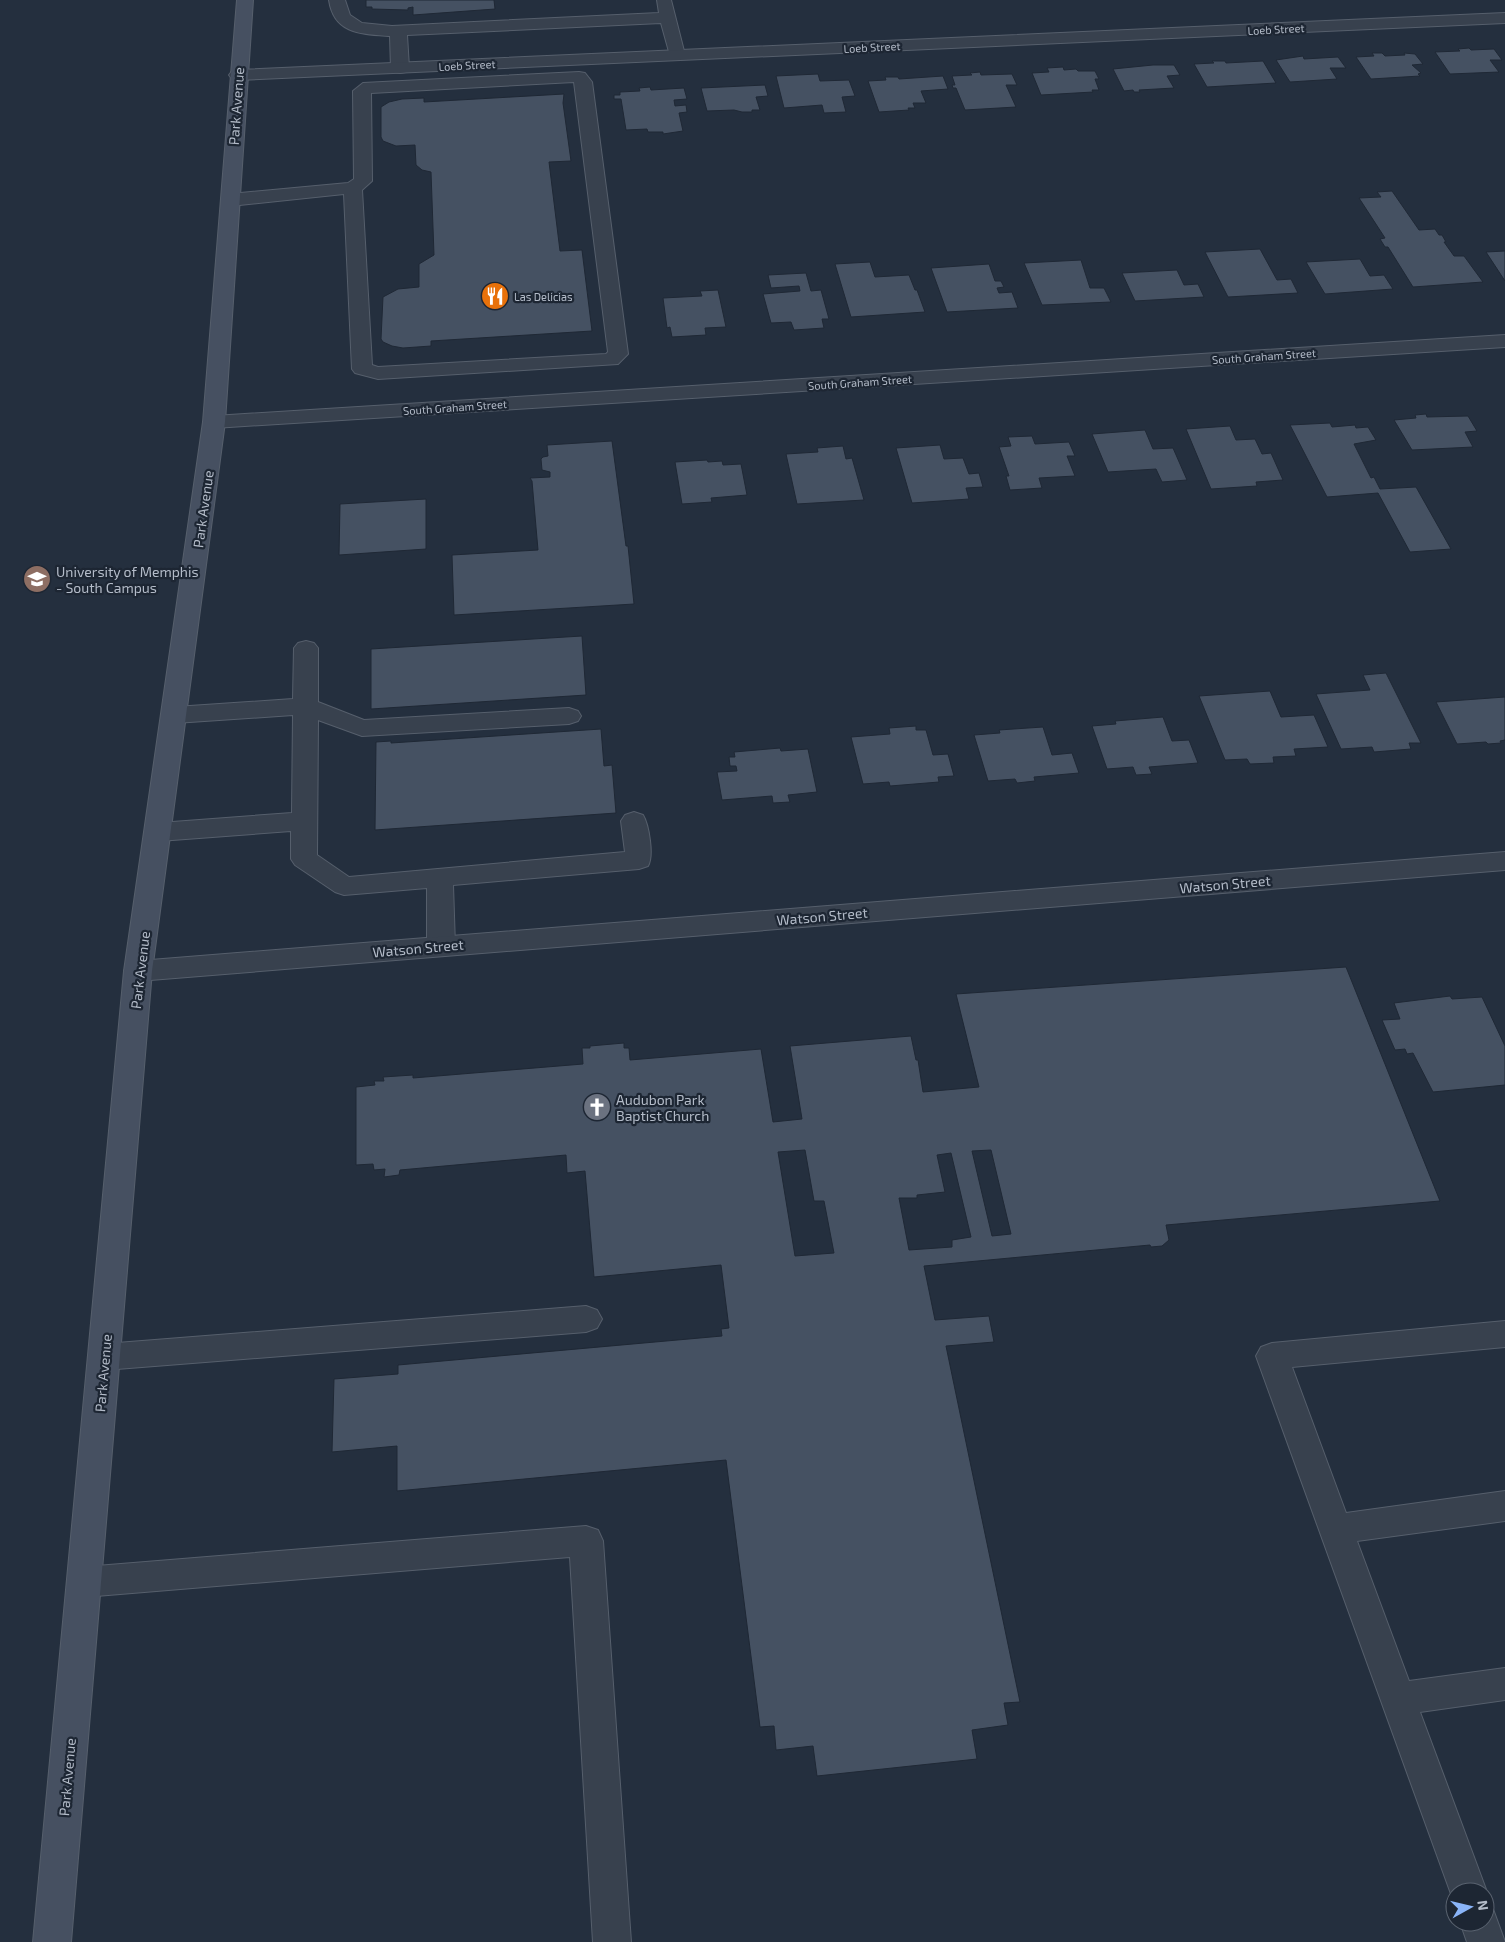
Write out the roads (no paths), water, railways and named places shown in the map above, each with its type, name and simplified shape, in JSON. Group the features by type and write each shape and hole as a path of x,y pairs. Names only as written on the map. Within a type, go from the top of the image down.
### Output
{"main road":[{"name":"Park Avenue","path":"52,1942 138,971 159,832 214,422 245,0"}],"street":[{"path":"337,0 338,12 346,23 368,29 398,30 668,18"},
{"path":"664,0 677,55"},
{"name":"Loeb Street","path":"238,75 1505,18"},
{"path":"398,30 400,68"},
{"path":"230,200 353,188 363,180 362,91 369,87 579,77 582,82 618,354 611,360 378,373 362,369 353,188"},
{"name":"South Graham Street","path":"214,422 1505,341"},
{"path":"306,648 304,859 344,886 639,860 634,822"},
{"path":"175,714 305,706 362,728 569,716"},
{"path":"159,832 305,821"},
{"name":"Watson Street","path":"138,971 1505,862"},
{"path":"440,878 441,946"},
{"path":"104,1357 586,1319"},
{"path":"1464,1882 1272,1356 1505,1334"},
{"path":"1335,1529 1505,1506"},
{"path":"84,1582 586,1541 612,1942"},
{"path":"1398,1699 1505,1684"}],"place":[{"name":"Las Delicias","path":"495,296"},
{"name":"University of Memphis - South Campus","path":"37,579"},
{"name":"Audubon Park Baptist Church","path":"597,1107"}]}
